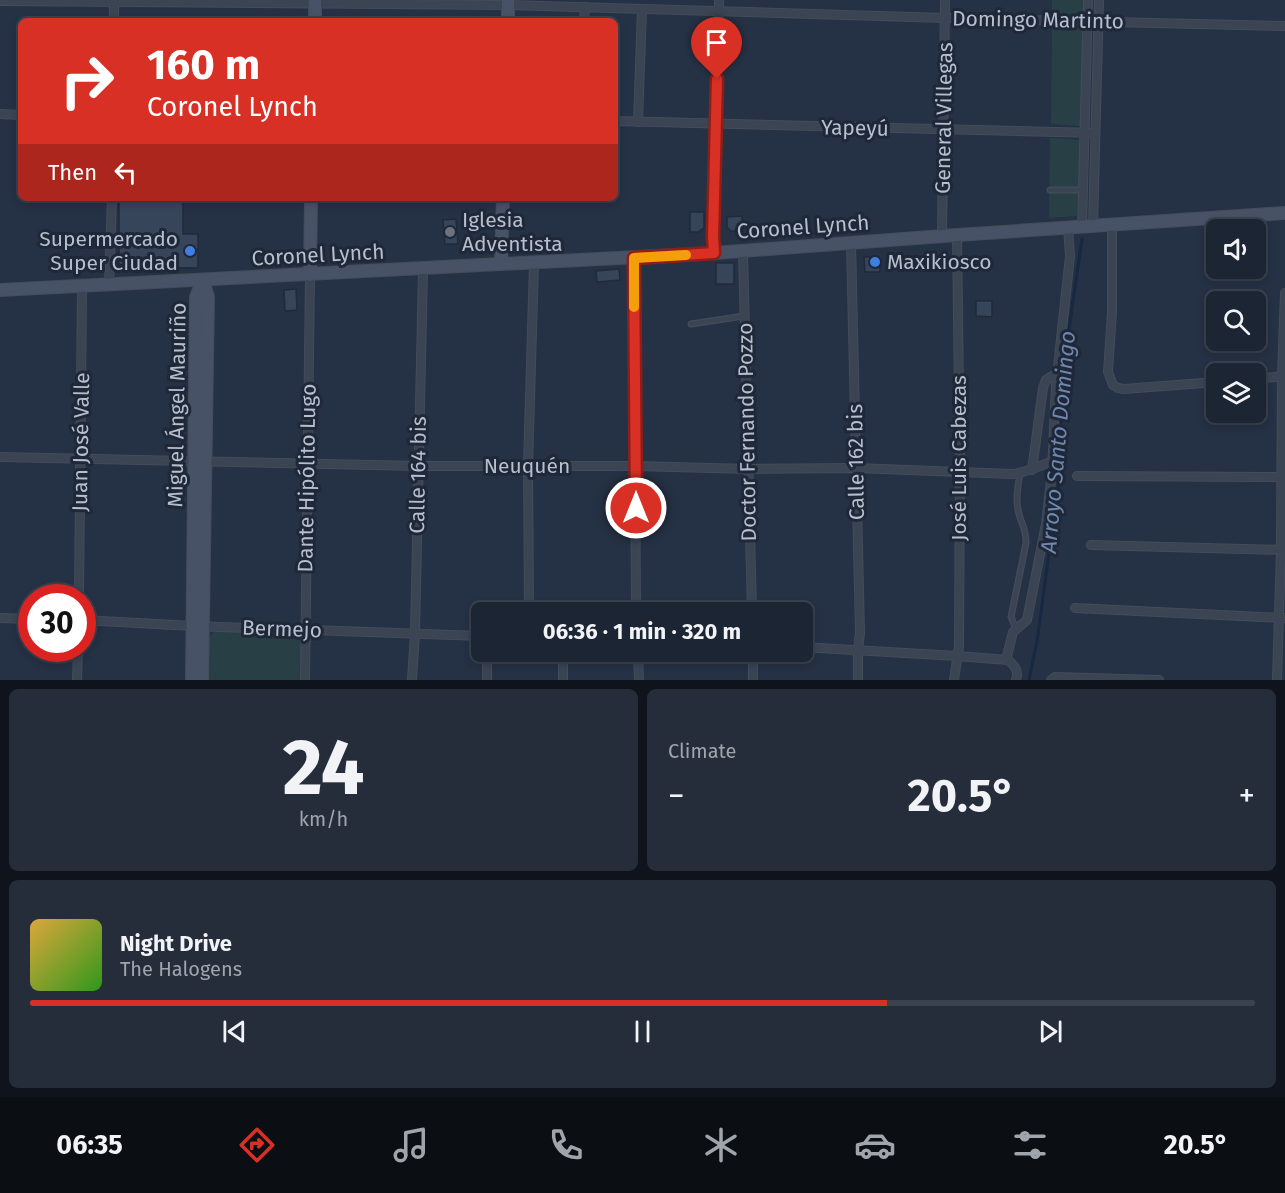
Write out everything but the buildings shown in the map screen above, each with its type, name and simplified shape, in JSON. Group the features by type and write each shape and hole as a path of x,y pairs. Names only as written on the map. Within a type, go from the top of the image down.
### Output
{"street":[{"path":"714,253 719,0"},
{"name":"General Villegas","path":"942,236 945,0"},
{"path":"1088,0 1083,190 1088,226"},
{"path":"1088,226 1095,133 1099,0"},
{"name":"Domingo Martinto","path":"0,1 508,2 642,9 1285,26"},
{"path":"114,1 114,18"},
{"path":"315,2 315,18"},
{"path":"508,2 508,18"},
{"path":"584,18 585,7"},
{"path":"638,122 642,9"},
{"path":"0,114 18,115"},
{"name":"Yapeyú","path":"618,121 1095,133"},
{"path":"109,285 112,201"},
{"path":"310,275 311,201"},
{"path":"501,264 503,201"},
{"name":"Coronel Lynch","path":"0,290 634,258 1285,213"},
{"path":"1112,225 1112,312 1108,372 1113,385 1124,389 1206,383"},
{"path":"1016,680 1017,669 1007,656 1013,632 1028,620 1046,524 1057,373 1070,256 1068,227"},
{"name":"José Luis Cabezas","path":"954,680 959,646 960,471 957,235"},
{"name":"Calle 162 bis","path":"851,243 860,633 858,680"},
{"name":"Doctor Fernando Pozzo","path":"743,251 752,602"},
{"path":"634,258 636,602"},
{"path":"529,602 528,466 534,263"},
{"name":"Calle 164 bis","path":"412,680 423,269"},
{"name":"Dante Hipólito Lugo","path":"305,680 310,275"},
{"name":"Miguel Ángel Mauriño","path":"202,680 198,626 200,462 196,297 203,280"},
{"name":"Juan José Valle","path":"79,584 82,286"},
{"path":"1277,680 1282,618 1285,293"},
{"path":"1032,470 1043,388 1046,380 1057,373"},
{"path":"1266,377 1284,376"},
{"name":"Neuquén","path":"0,457 418,466 856,468 1020,473 1052,460"},
{"path":"1077,476 1283,477"},
{"path":"1090,545 1283,550"},
{"path":"1075,608 1282,618"},
{"path":"0,618 18,619"},
{"name":"Bermejo","path":"96,621 471,636"},
{"name":"Miguel Ángel Mauriño","path":"192,680 198,626"},
{"path":"813,647 1008,660"},
{"path":"77,680 78,662"},
{"path":"487,680 488,662"},
{"path":"563,662 563,680"},
{"path":"638,662 639,680"},
{"path":"753,662 753,680"},
{"path":"1051,680 1055,677 1159,680"}],"lane":[{"path":"1050,190 1083,190"},
{"path":"691,324 744,316"},
{"path":"1016,629 1011,617 1026,543 1026,532 1017,507 1020,473"}],"green space":[{"path":"1052,0 1084,0 1084,16 1052,14"},
{"path":"1052,28 1084,28 1080,126 1051,124"},
{"path":"1050,138 1080,140 1077,216 1049,218"},
{"path":"218,631 295,632 300,634 302,638 300,680 209,680 209,638"}],"waterway":[{"name":"Arroyo Santo Domingo","path":"1029,680 1037,641 1058,488 1062,399 1082,239"}],"slow traffic":[{"path":"634,307 634,258 686,255"}],"place":[{"name":"Iglesia Adventista","path":"450,232"},
{"name":"Supermercado Super Ciudad","path":"190,251"},
{"name":"Maxikiosco","path":"875,262"}],"route":[{"path":"636,508 634,258 714,253 717,79"}]}
